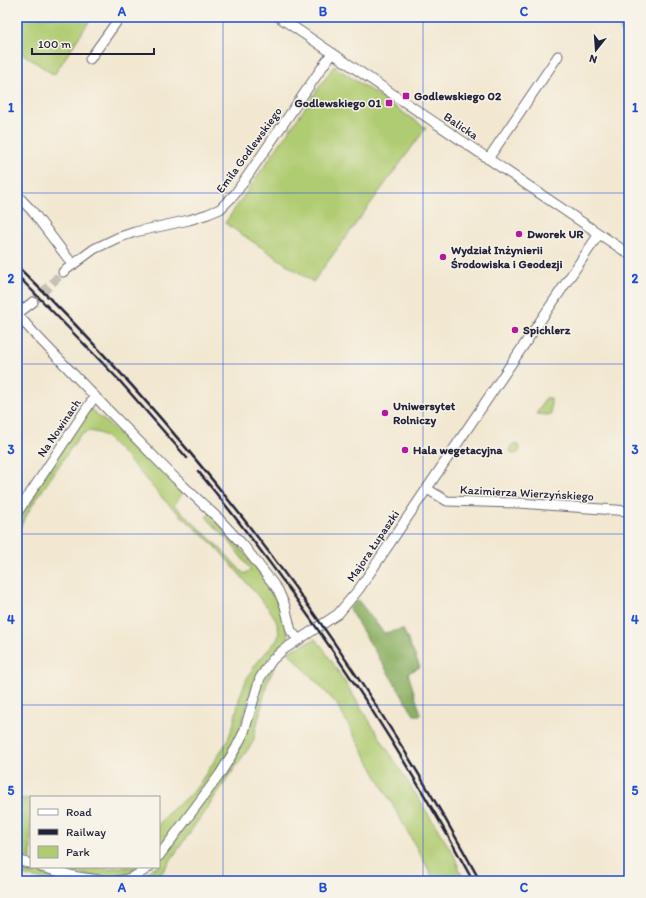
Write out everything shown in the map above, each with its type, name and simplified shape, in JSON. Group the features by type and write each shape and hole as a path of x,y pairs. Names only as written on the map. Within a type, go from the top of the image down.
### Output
{"street":[{"path":"90,59 120,17"},
{"name":"Balicka","path":"279,17 629,254"},
{"name":"Emila Godlewskiego","path":"63,272 94,249 117,238 136,232 189,220 220,209 235,194 332,53"},
{"path":"488,159 558,56"},
{"path":"17,195 33,212 73,265"},
{"name":"Majora Łupaszki","path":"160,855 220,774 236,748 246,725 255,690 264,670 272,660 338,614 359,589 600,234"},
{"path":"33,302 17,314 175,478 219,519 244,546 278,590 285,606 291,631 299,640"},
{"name":"Na Nowinach","path":"17,513 95,396"},
{"name":"Kazimierza Wierzyńskiego","path":"427,489 447,501 495,502 629,511"},
{"path":"17,860 30,864"},
{"path":"45,868 78,877 106,881"},
{"path":"117,881 133,877 148,868"}],"green space":[{"path":"17,17 92,17 54,75 17,50"},
{"path":"615,17 629,17 629,47 628,46"},
{"path":"334,66 426,128 313,282 225,223"},
{"path":"546,398 551,398 551,415 536,414"},
{"path":"89,410 92,410 185,490 174,505 220,548 244,574 251,570 229,541 206,517 210,513 273,587 288,625 287,643 270,656 258,674 252,686 237,740 223,764 160,849 160,823 166,815 195,790 227,742 233,726 240,696 247,678 255,665 277,640 279,632 275,620 269,609 217,548 165,501 128,459 106,437 99,433 90,431 80,435 33,504 17,532 17,516"},
{"path":"513,444 517,444 519,445 519,453 513,454 510,451 510,447"},
{"path":"357,599 384,633 403,629 420,667 408,673 421,715 414,715 349,609"},
{"path":"315,639 323,648 454,855 464,881 435,881 336,703 288,652"},
{"path":"274,662 276,664 267,683 253,742 156,881 135,881 153,868 160,868 160,860 233,761 259,688"},
{"path":"17,798 30,799 30,859 17,855"},
{"path":"17,863 30,867 30,868 35,868 83,881 48,881 17,874"},
{"path":"60,868 142,868 130,875 122,877 103,878 84,875"}],"tunnel":[{"path":"33,302 63,272"}],"railway":[{"path":"17,266 85,335 150,406 213,480 272,556 328,634 382,714 480,881"},
{"path":"17,275 118,379 187,458"},
{"path":"198,471 237,519 274,569 345,670 379,721 443,827 473,881"}],"place":[{"name":"Godlewskiego 02","path":"406,96"},
{"name":"Godlewskiego 01","path":"389,103"},
{"name":"Dworek UR","path":"519,234"},
{"name":"Wydział Inżynierii Środowiska i Geodezji","path":"443,257"},
{"name":"Spichlerz","path":"515,330"},
{"name":"Uniwersytet Rolniczy","path":"385,413"},
{"name":"Hala wegetacyjna","path":"405,450"}]}
